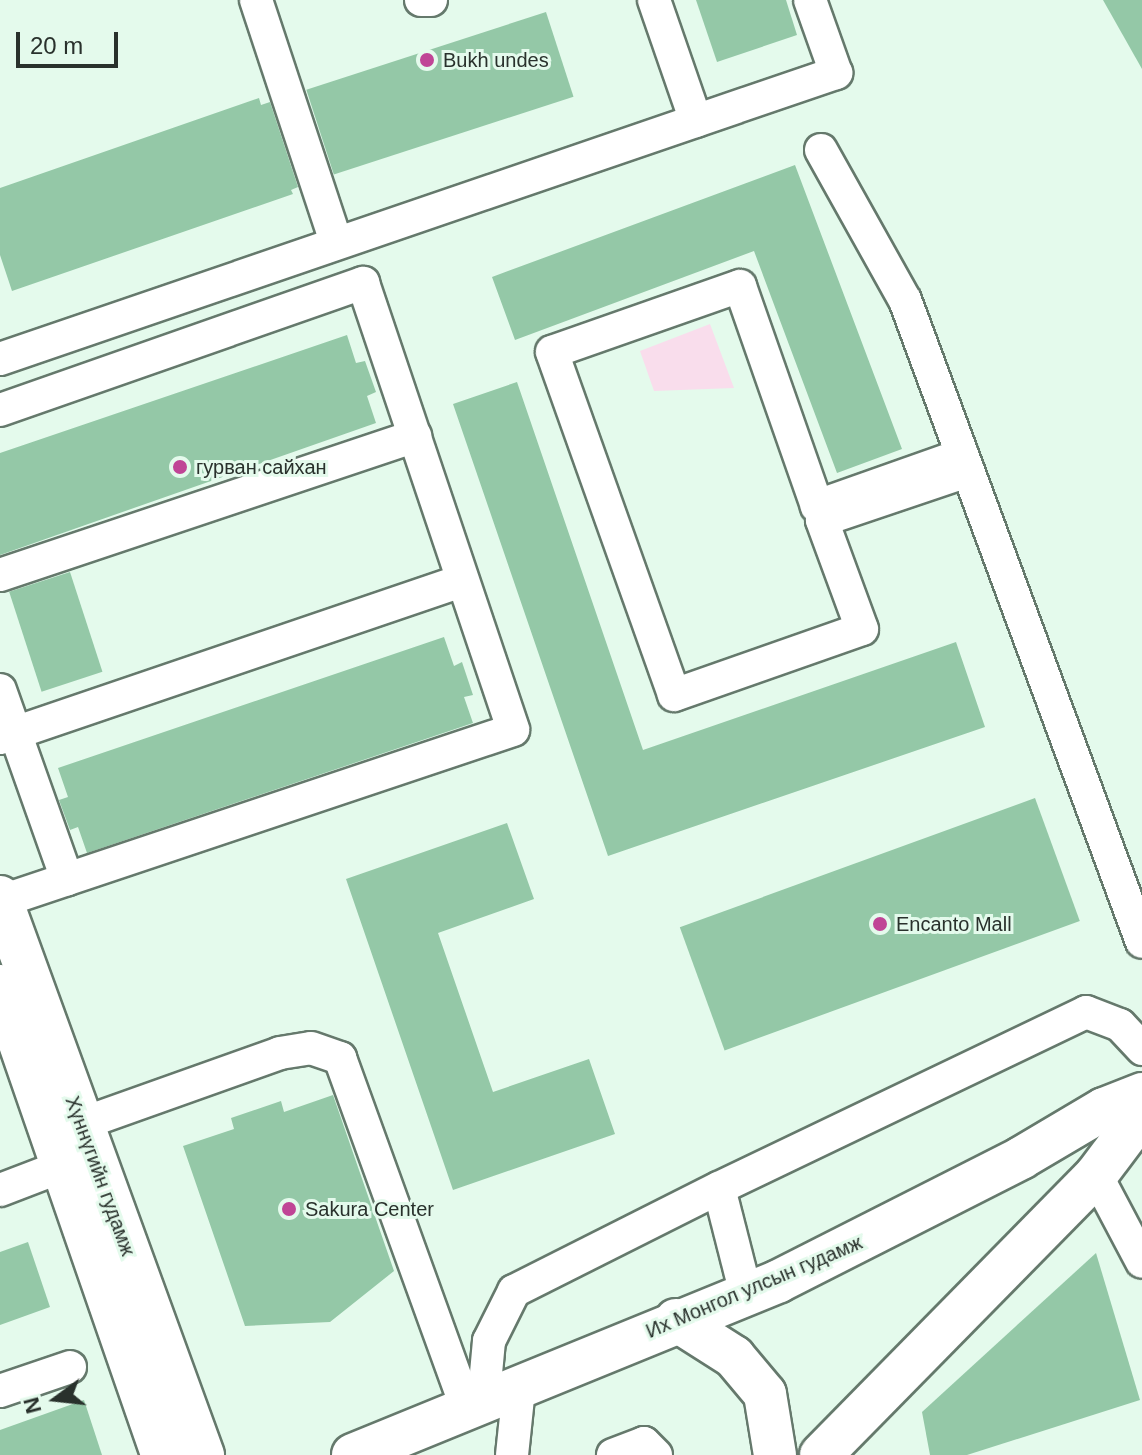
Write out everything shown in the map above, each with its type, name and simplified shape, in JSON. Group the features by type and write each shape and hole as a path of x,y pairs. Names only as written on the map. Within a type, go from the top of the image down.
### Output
{"main road":[{"name":"Хүннүгийн гудамж","path":"1,899 203,1455"},
{"name":"Хүннүгийн гудамж","path":"0,986 162,1455"},
{"name":"Их Монгол улсын гудамж","path":"353,1455 492,1400 676,1320 746,1294 862,1242 1104,1109 1142,1094"},
{"path":"821,1455 1096,1175 1142,1114"},
{"path":"676,1320 734,1357 765,1394 775,1455"}],"street":[{"path":"256,0 336,242"},
{"path":"421,0 431,0"},
{"path":"654,0 696,121"},
{"path":"0,359 836,73 810,0"},
{"path":"821,150 905,300 1142,942"},
{"path":"0,410 363,283 513,730 1,899"},
{"path":"740,286 817,506 965,463 822,520 862,629 674,695 552,352 740,286"},
{"path":"0,575 415,436"},
{"path":"7,735 462,581"},
{"path":"0,690 7,735 67,879"},
{"path":"512,1455 485,1384 489,1341 514,1291 719,1188 1086,1012 1120,1025 1142,1049"},
{"path":"81,1124 280,1053 311,1048 340,1058 492,1400"},
{"path":"0,1190 63,1166"},
{"path":"1096,1175 1142,1259"},
{"path":"719,1188 746,1294"},
{"path":"0,1391 70,1367"},
{"path":"613,1455 644,1443 656,1455"}],"shaded area":[{"path":"710,324 734,388 654,391 640,351"}],"building":[{"path":"696,0 786,0 797,35 717,62"},
{"path":"1103,0 1142,0 1142,69"},
{"path":"546,12 574,97 334,175 306,90"},
{"path":"259,98 261,105 270,102 298,187 291,190 293,194 12,291 0,255 0,188"},
{"path":"795,165 902,449 837,473 754,251 515,340 492,277"},
{"path":"347,335 356,363 365,361 376,392 367,396 376,423 0,555 0,453"},
{"path":"517,382 643,750 956,642 985,727 608,856 453,404"},
{"path":"70,572 102,672 42,692 9,592"},
{"path":"444,637 454,666 462,662 473,695 464,697 473,723 87,853 78,827 70,830 59,800 68,797 58,768"},
{"path":"1035,798 1080,921 725,1050 680,927"},
{"path":"507,823 534,899 438,933 493,1092 589,1059 615,1134 453,1190 346,879"},
{"name":"Sakura Center","path":"333,1095 394,1271 330,1322 245,1326 183,1146 234,1129 231,1118 281,1101 284,1112"},
{"path":"28,1242 50,1307 0,1325 0,1252"},
{"path":"1096,1253 1140,1400 967,1455 930,1455 922,1412"},
{"path":"84,1400 102,1455 0,1455 0,1430"}],"place":[{"name":"Bukh undes","path":"427,60"},
{"name":"гурван сайхан","path":"180,467"},
{"name":"Encanto Mall","path":"880,924"},
{"name":"Sakura Center","path":"289,1209"}]}
